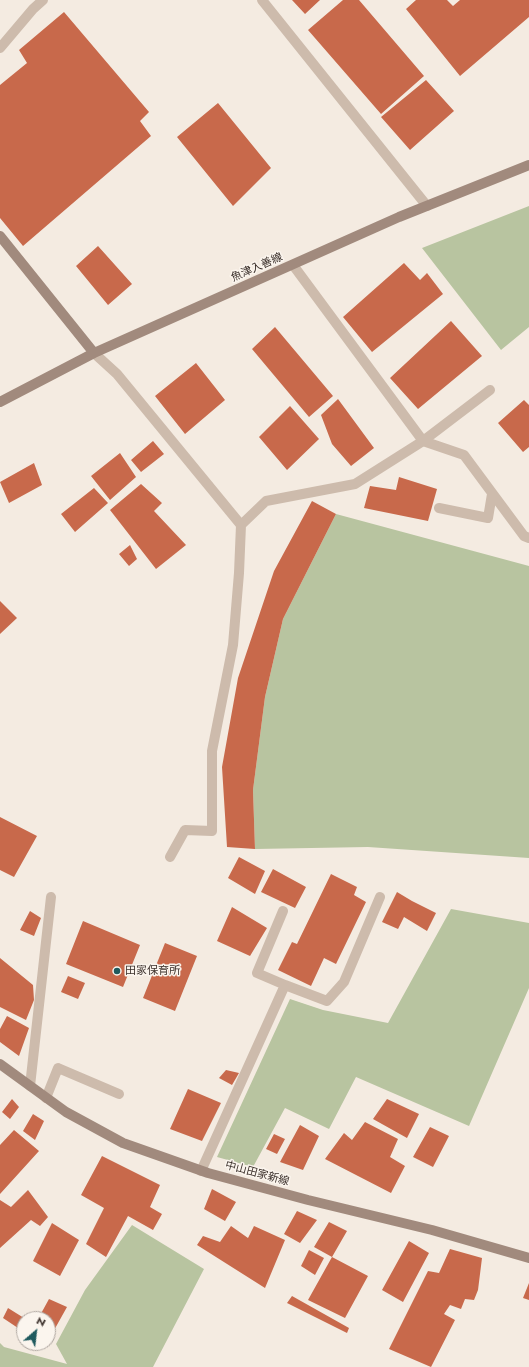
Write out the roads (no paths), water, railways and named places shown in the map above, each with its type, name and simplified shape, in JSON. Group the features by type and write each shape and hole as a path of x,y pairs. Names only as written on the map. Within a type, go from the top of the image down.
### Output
{"main road":[{"name":"魚津入善線","path":"0,402 94,353 399,217 529,165"},
{"path":"0,236 94,353"},
{"name":"中山田家新線","path":"0,1064 66,1112 123,1143 201,1171 308,1200 432,1230 529,1258"}],"street":[{"path":"0,48 33,9 43,0"},
{"path":"262,0 428,206"},
{"path":"292,265 423,441 464,455 524,536 529,538"},
{"path":"94,353 117,374 241,525 239,574 233,645 212,751 212,831 185,830 170,857"},
{"path":"241,525 266,501 356,484 423,441 490,390"},
{"path":"439,508 488,518 492,494"},
{"path":"30,1086 51,897"},
{"path":"283,911 257,973 327,1001 344,982 380,897"},
{"path":"201,1171 285,985"},
{"path":"46,1098 58,1068 119,1094"}],"place":[{"name":"田家保育所","path":"117,971"}]}
